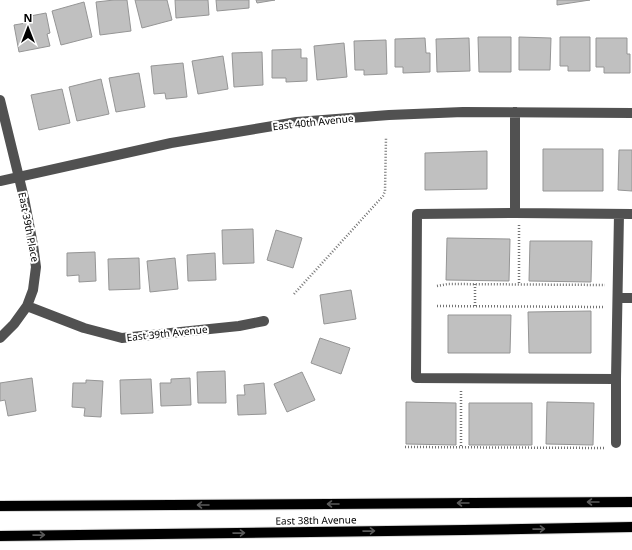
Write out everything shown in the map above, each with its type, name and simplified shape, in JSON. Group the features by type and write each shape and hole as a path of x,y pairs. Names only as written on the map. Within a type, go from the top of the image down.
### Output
{"main road":[{"name":"East 38th Avenue","path":"0,506 632,502"},
{"name":"East 38th Avenue","path":"0,536 500,530 632,526"}],"street":[{"name":"East 39th Place","path":"0,100 34,245 36,268 33,290 27,306 14,324 0,338"},
{"name":"East 40th Avenue","path":"0,181 171,143 297,122 389,115 515,112 632,113"},
{"path":"515,112 515,213"},
{"path":"616,379 416,378 417,214 632,214"},
{"path":"614,446 619,214"},
{"path":"618,298 632,298"},
{"name":"East 39th Avenue","path":"27,306 84,328 122,338 239,326 264,321"}],"path":[{"path":"294,294 383,196 385,191 386,138"},
{"path":"519,223 519,285"},
{"path":"437,286 448,284 605,285"},
{"path":"474,284 475,306"},
{"path":"436,306 605,307"},
{"path":"461,388 461,448"},
{"path":"405,447 461,448 614,446"}],"building":[{"path":"127,0 131,31 100,35 96,2"},
{"path":"135,0 167,0 172,20 142,28"},
{"path":"175,0 208,0 209,15 176,18"},
{"path":"216,0 249,0 249,8 217,11"},
{"path":"256,0 275,0 257,3"},
{"path":"557,0 590,0 557,5"},
{"path":"84,2 92,37 61,45 52,11"},
{"path":"46,13 50,33 47,34 50,46 19,52 14,25 26,23 25,17"},
{"path":"478,37 511,37 511,72 479,72"},
{"path":"519,37 551,38 550,70 519,70"},
{"path":"560,37 590,37 590,71 568,71 568,66 560,66"},
{"path":"425,38 426,53 430,53 430,72 403,73 403,67 395,67 395,39"},
{"path":"469,38 470,71 437,72 436,39"},
{"path":"596,38 627,38 627,54 630,54 630,73 604,73 604,67 596,67"},
{"path":"386,40 387,74 364,75 364,70 355,70 354,41"},
{"path":"344,43 347,77 317,80 314,46"},
{"path":"301,49 301,58 307,58 307,81 286,82 286,78 272,78 272,50"},
{"path":"262,52 263,85 234,87 232,53"},
{"path":"223,56 228,89 198,94 192,61"},
{"path":"183,63 187,97 166,99 165,93 154,94 151,66"},
{"path":"139,73 145,107 116,112 109,78"},
{"path":"101,79 109,114 77,121 69,87"},
{"path":"62,89 70,123 39,130 31,95"},
{"path":"543,149 603,149 603,191 543,191"},
{"path":"619,150 632,150 632,191 618,190"},
{"path":"487,151 487,189 425,190 425,153"},
{"path":"253,229 254,263 223,264 222,230"},
{"path":"276,230 302,238 293,268 267,260"},
{"path":"447,238 510,239 509,281 446,280"},
{"path":"530,241 592,241 591,282 529,281"},
{"path":"95,252 96,281 79,282 79,275 67,276 67,253"},
{"path":"215,253 216,280 188,281 187,255"},
{"path":"139,258 140,289 109,290 108,259"},
{"path":"175,258 178,289 150,292 147,261"},
{"path":"351,290 356,319 324,324 320,295"},
{"path":"591,311 591,353 529,353 528,312"},
{"path":"448,315 511,315 510,353 448,353"},
{"path":"320,338 350,348 341,374 311,363"},
{"path":"225,371 226,403 198,403 197,372"},
{"path":"302,372 315,400 287,412 274,384"},
{"path":"32,378 36,411 8,416 5,400 0,401 0,383"},
{"path":"190,378 191,405 161,406 160,383 171,383 171,379"},
{"path":"151,379 153,413 121,414 120,380"},
{"path":"86,380 103,381 101,417 84,416 85,408 72,407 73,383 86,383"},
{"path":"264,383 266,414 238,415 237,395 245,395 244,385"},
{"path":"406,402 456,403 456,445 406,444"},
{"path":"547,402 594,403 593,445 546,444"},
{"path":"469,403 532,403 532,445 469,445"}]}
